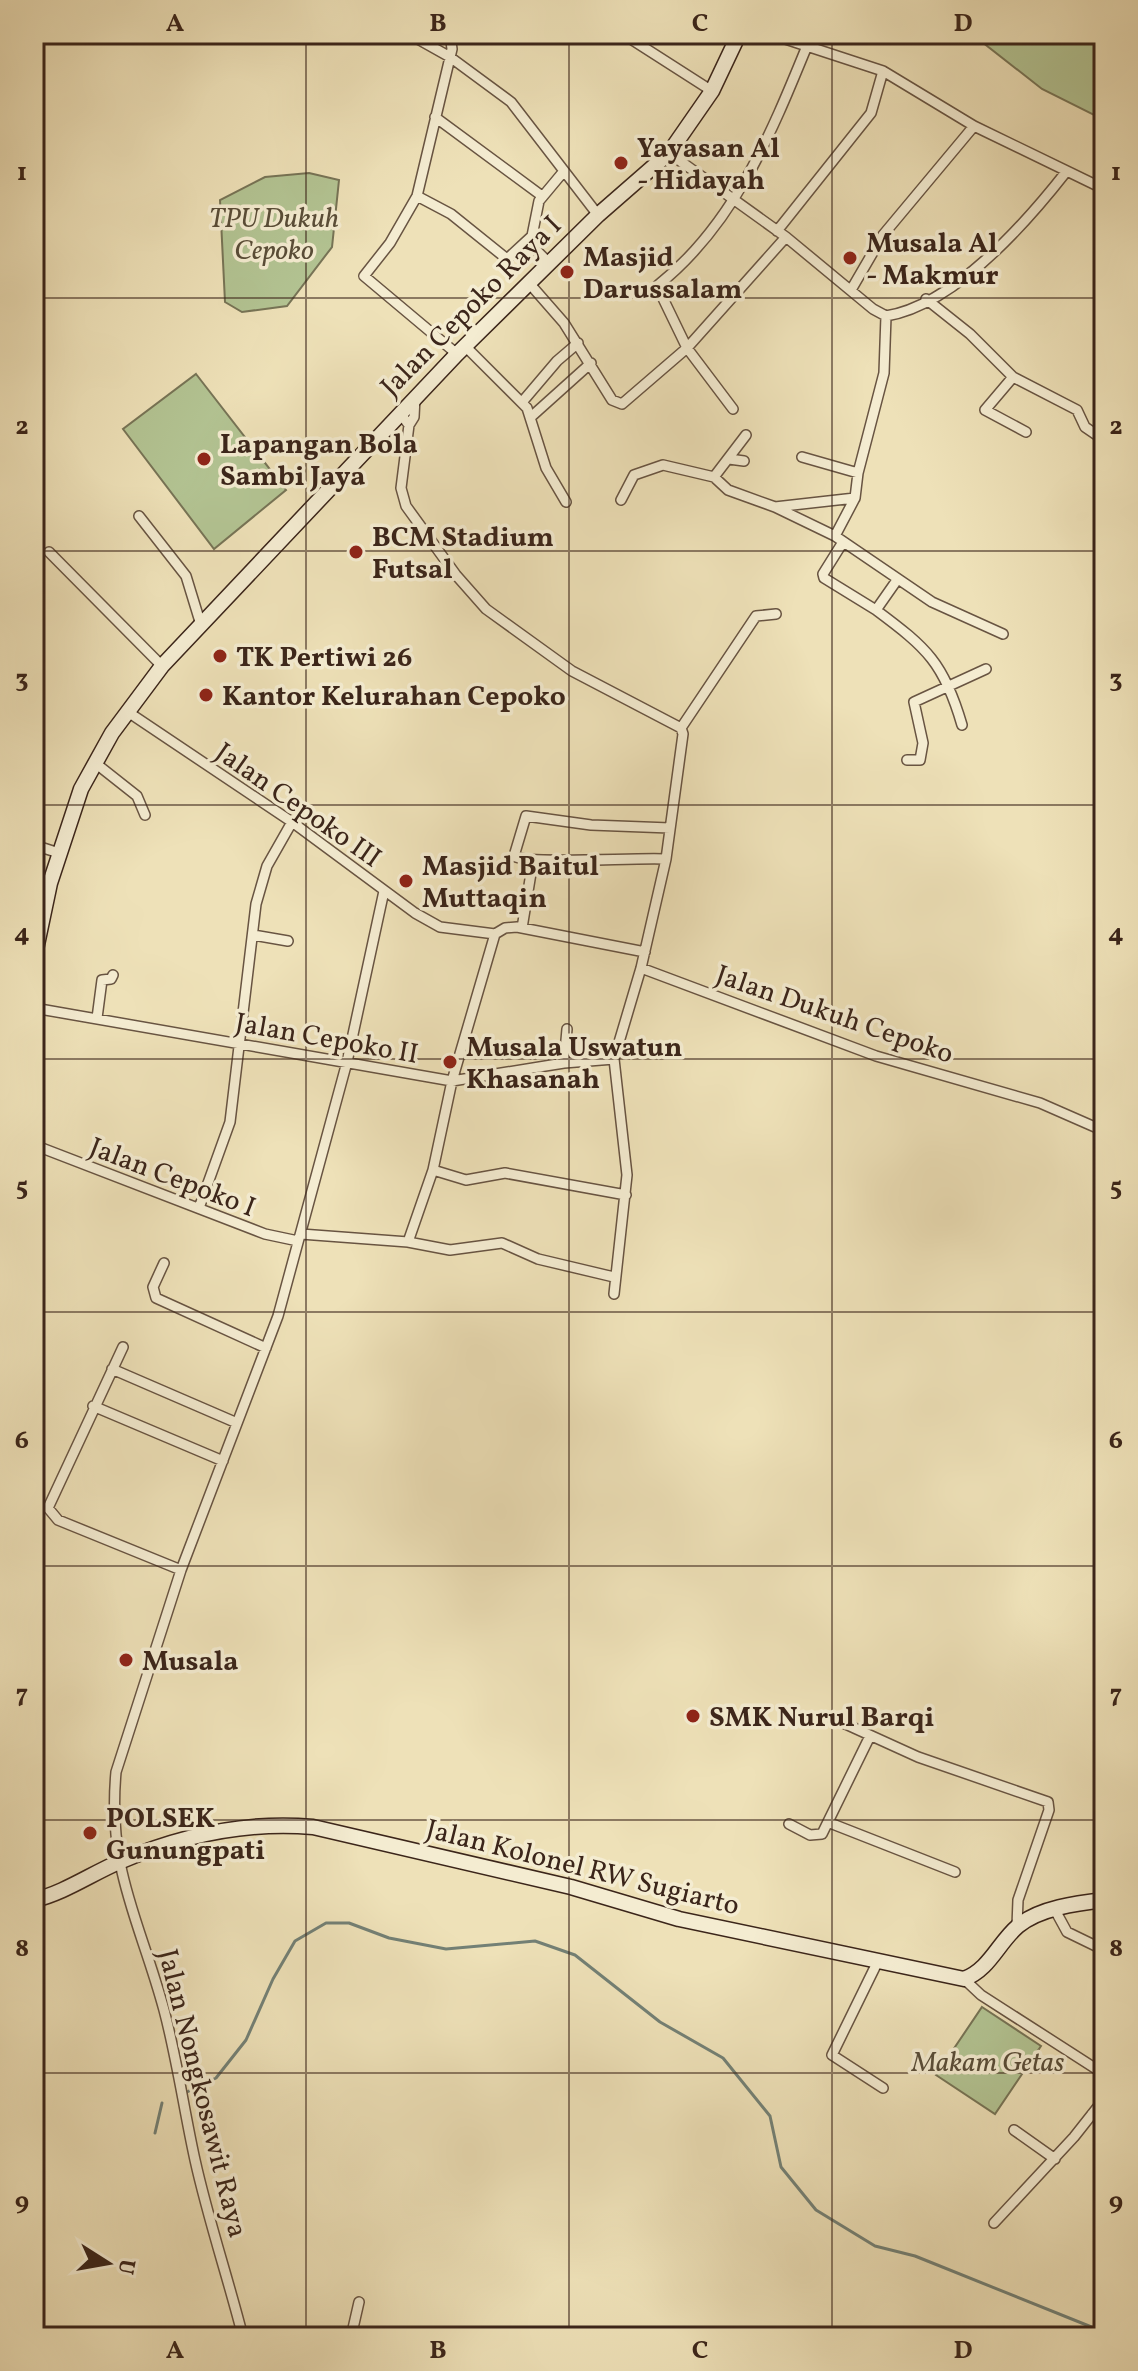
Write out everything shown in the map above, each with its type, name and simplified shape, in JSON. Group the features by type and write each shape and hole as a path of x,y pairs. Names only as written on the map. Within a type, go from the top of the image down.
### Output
{"main road":[{"name":"Jalan Cepoko Raya I","path":"34,959 59,853 94,762 162,666 404,419 415,397 461,350 598,215 669,153 712,91 739,34"},
{"name":"Jalan Kolonel RW Sugiarto","path":"34,1900 118,1862 221,1829 281,1824 313,1827 571,1887 679,1919 964,1979"},
{"path":"964,1979 981,1969 1017,1926 1055,1910 1104,1900"}],"street":[{"path":"409,34 450,57 511,102 598,215"},
{"path":"450,34 450,57 417,196 390,243 364,276 523,401 532,416 546,468 566,502"},
{"path":"623,34 712,91"},
{"path":"770,34 883,71 974,126 1104,189"},
{"path":"733,409 687,348 657,286 694,252 734,200 785,100 807,46"},
{"path":"529,283 578,343 612,400 622,404 687,348 782,234 871,113 883,71"},
{"path":"435,117 542,196"},
{"path":"851,290 883,235 974,126"},
{"path":"669,153 782,234 886,316"},
{"path":"417,196 451,214 504,258 510,258 528,242 534,231 542,196 564,171"},
{"path":"886,316 926,299 994,254 1066,172"},
{"path":"528,242 550,264"},
{"path":"926,299 970,334 1013,377 1077,410 1085,427 1103,438"},
{"path":"886,316 884,373 858,473 855,498 823,574 824,578 876,610 937,661 950,683 962,725"},
{"path":"523,401 557,361 578,343"},
{"path":"532,416 591,363"},
{"path":"1013,377 985,410 1026,432"},
{"path":"404,419 401,488 406,506 456,575 486,609 572,671 681,728"},
{"path":"714,477 746,435"},
{"path":"802,457 858,473"},
{"path":"729,459 744,461"},
{"path":"621,500 634,475 654,467 663,465 714,477 728,490 775,507 839,539 932,602 1003,634"},
{"path":"775,507 855,498"},
{"path":"139,516 186,576 201,625"},
{"path":"49,552 162,666"},
{"path":"876,610 897,580"},
{"path":"614,1294 626,1195 614,1059 641,968 666,859 683,745 681,728 756,616 776,614"},
{"path":"907,760 920,760 923,750 914,702 986,669"},
{"name":"Jalan Cepoko III","path":"128,712 292,822 384,891 440,927 495,934 505,928 522,928"},
{"path":"94,762 137,796 145,815"},
{"path":"666,859 533,861 514,856 526,816 591,825 670,828"},
{"path":"199,1208 230,1122 256,904 267,866 292,822"},
{"path":"34,845 59,853"},
{"path":"533,861 522,928 645,952"},
{"path":"118,1862 113,1811 116,1772 181,1570 266,1348 300,1237 347,1062 384,891"},
{"path":"408,1242 433,1170 452,1081 495,934"},
{"path":"253,935 288,941"},
{"name":"Jalan Dukuh Cepoko","path":"641,968 876,1056 1040,1103 1104,1131"},
{"path":"97,1018 102,980 111,979 113,975"},
{"name":"Jalan Cepoko II","path":"34,1008 452,1081 564,1063 614,1059"},
{"path":"564,1063 567,1029"},
{"name":"Jalan Cepoko I","path":"34,1145 265,1234 300,1237"},
{"path":"433,1170 466,1180 505,1173 626,1195"},
{"path":"300,1237 408,1242 450,1250 502,1243 538,1259 614,1277"},
{"path":"164,1263 153,1287 156,1298 266,1348"},
{"path":"123,1347 93,1406 48,1508 49,1513 58,1520 181,1570"},
{"path":"112,1369 237,1423"},
{"path":"93,1406 223,1461"},
{"path":"830,1717 918,1757 1048,1802 1049,1810 1018,1900 1017,1926"},
{"path":"789,1824 816,1836 830,1823 870,1736"},
{"path":"830,1823 955,1872"},
{"name":"Jalan Nongkosawit Raya","path":"118,1862 124,1891 164,2010 195,2161 243,2337"},
{"path":"1055,1910 1067,1932 1104,1950"},
{"path":"877,1963 832,2055 883,2088"},
{"path":"964,1979 981,1995 1104,2074"},
{"path":"994,2223 1055,2159 1104,2099"},
{"path":"1092,2114 1104,2123"},
{"path":"1014,2130 1055,2159"},
{"path":"351,2337 359,2302"}],"green space":[{"path":"978,34 1104,34 1104,120 1042,89 977,38"},
{"name":"TPU Dukuh Cepoko","path":"309,173 339,180 332,247 287,306 242,312 225,302 220,200 265,177"},
{"name":"Lapangan Bola Sambi Jaya","path":"196,374 286,490 214,549 123,429"},
{"name":"Makam Getas","path":"982,2007 1041,2046 995,2114 936,2075"}],"waterway":[{"path":"187,2092 216,2078 246,2040 273,1979 295,1941 326,1923 349,1923 389,1938 446,1949 535,1941 575,1955 660,2022 723,2058 770,2116 781,2167 816,2210 875,2246 915,2256 1104,2332"},
{"path":"155,2133 162,2103"}],"place":[{"name":"Yayasan Al - Hidayah","path":"621,163"},
{"name":"Musala Al - Makmur","path":"850,258"},
{"name":"Masjid Darussalam","path":"567,272"},
{"name":"Lapangan Bola Sambi Jaya","path":"204,459"},
{"name":"BCM Stadium Futsal","path":"356,552"},
{"name":"TK Pertiwi 26","path":"220,656"},
{"name":"Kantor Kelurahan Cepoko","path":"206,695"},
{"name":"Masjid Baitul Muttaqin","path":"406,881"},
{"name":"Musala Uswatun Khasanah","path":"450,1062"},
{"name":"Musala","path":"126,1660"},
{"name":"SMK Nurul Barqi","path":"693,1716"},
{"name":"POLSEK Gunungpati","path":"90,1833"}]}
